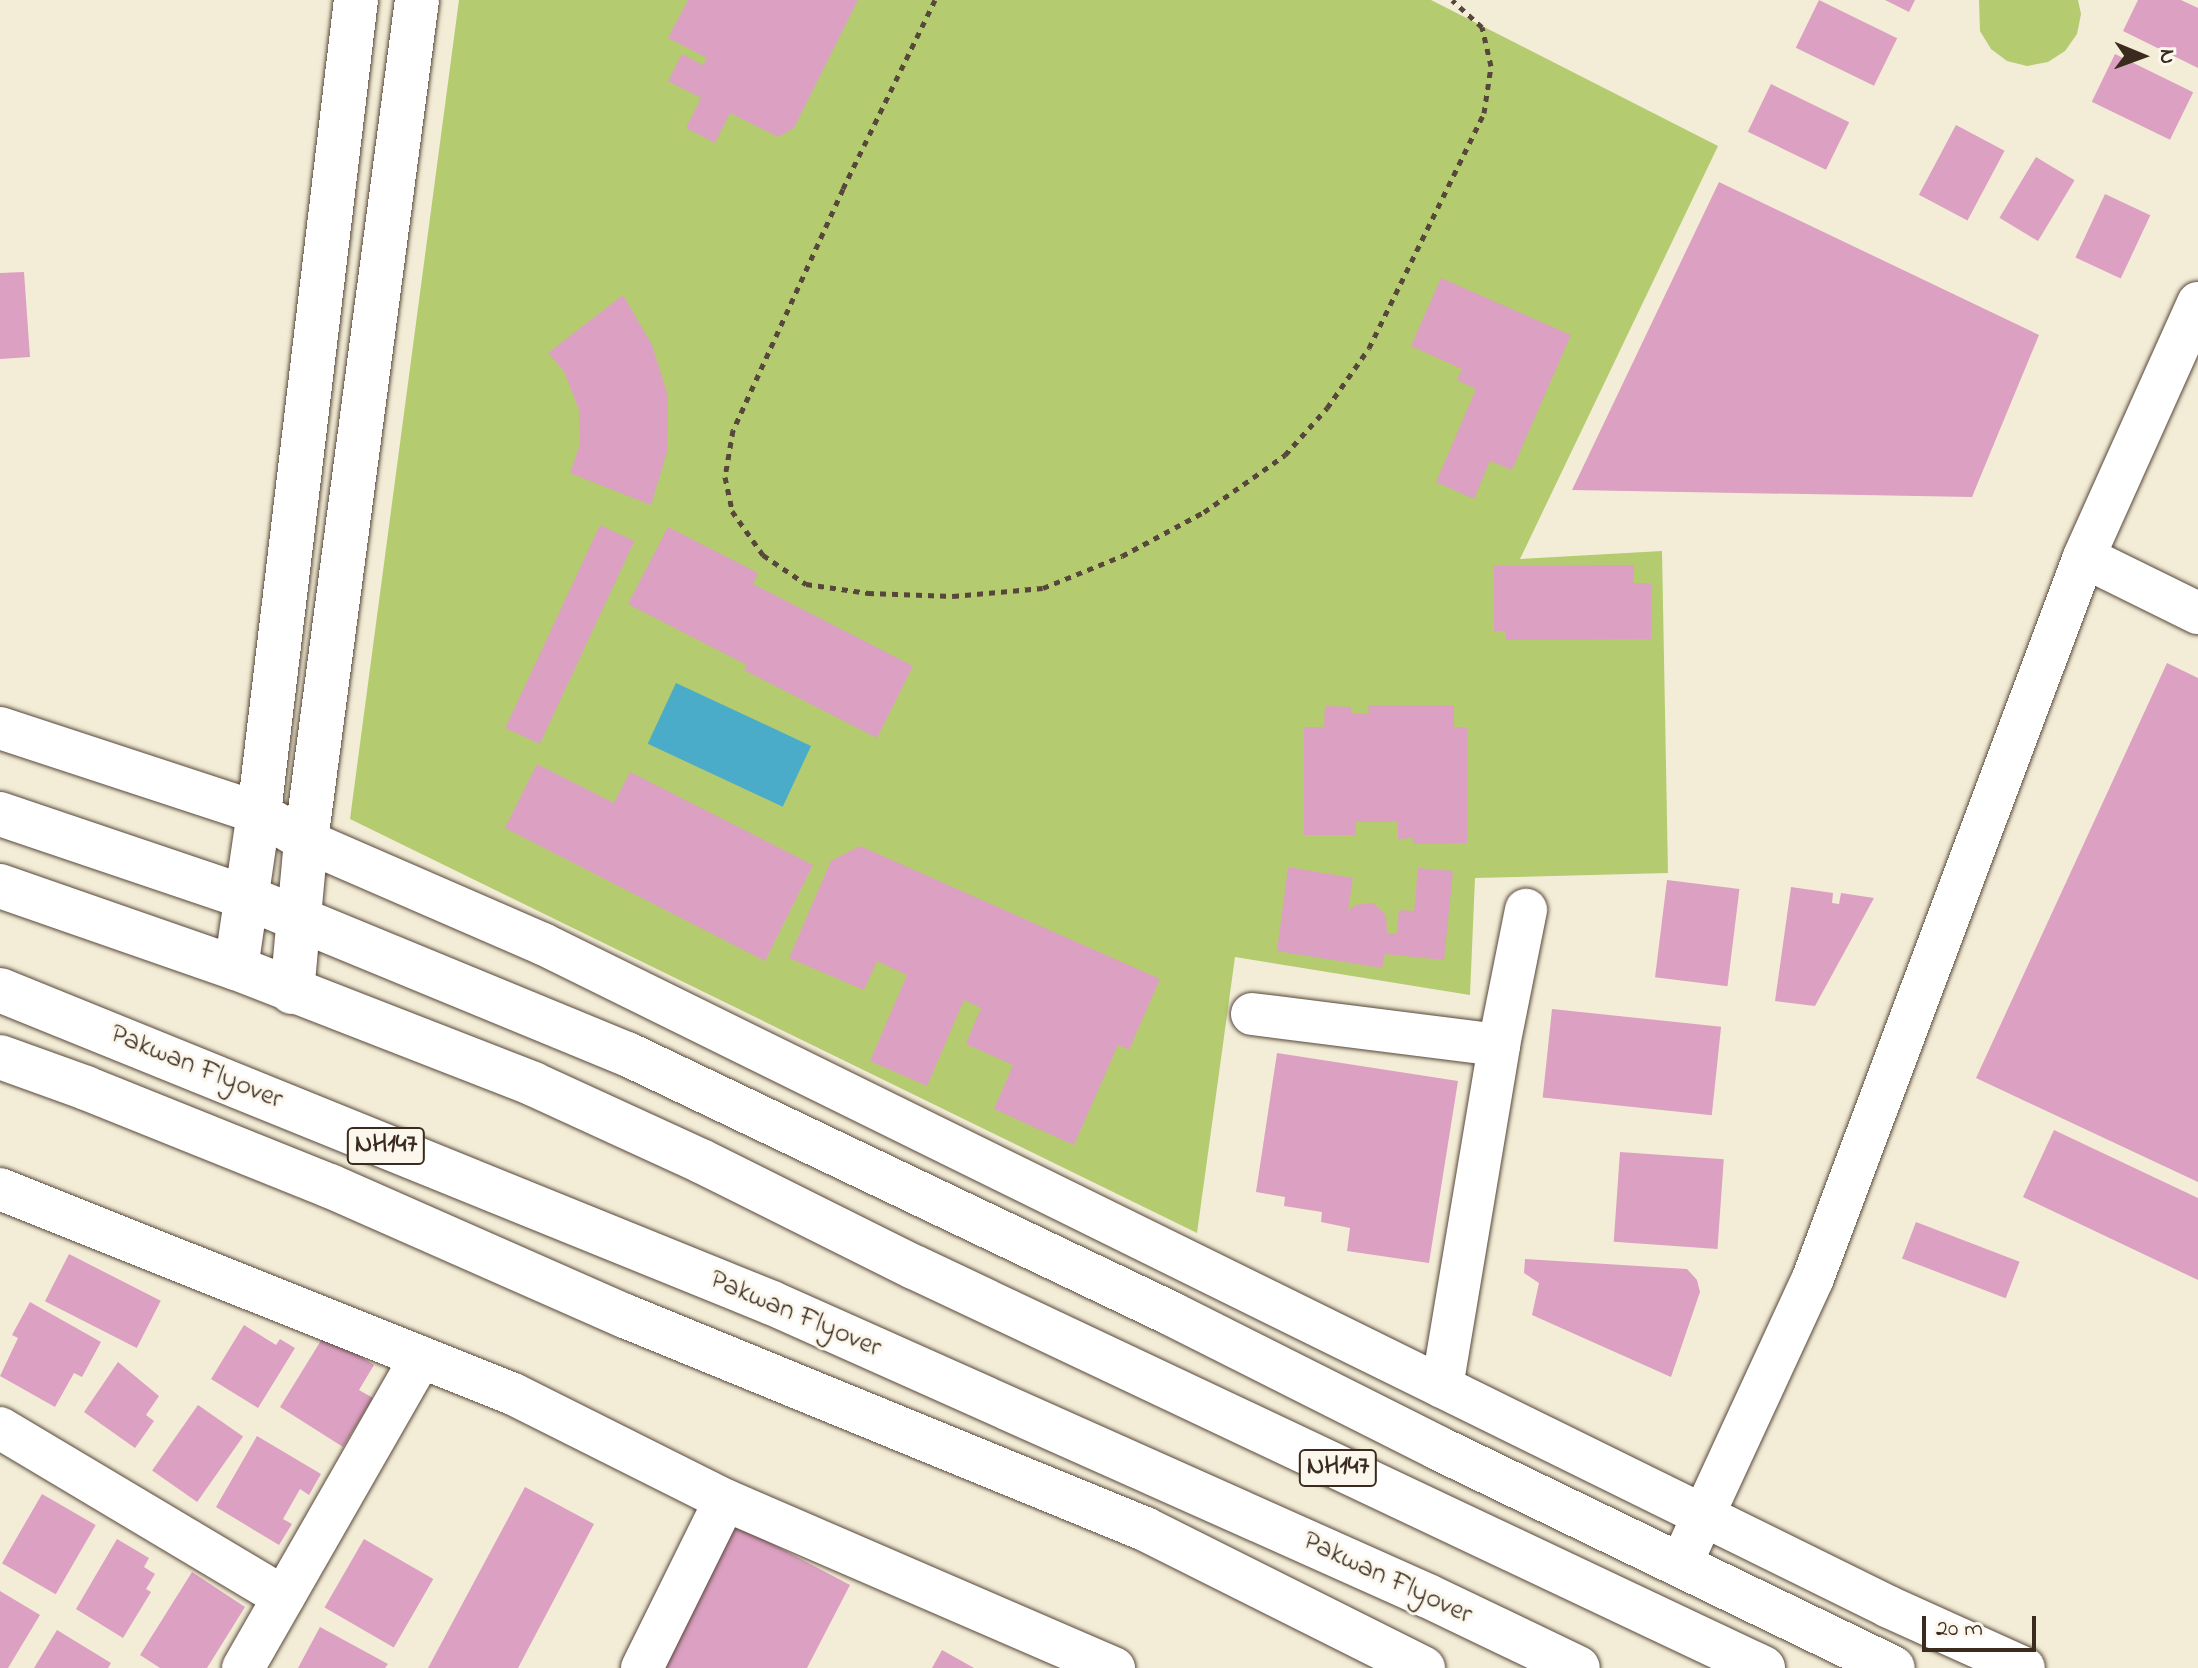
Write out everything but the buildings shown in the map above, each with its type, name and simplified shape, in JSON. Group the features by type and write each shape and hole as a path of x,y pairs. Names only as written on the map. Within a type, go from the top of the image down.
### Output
{"main road":[{"path":"236,968 259,813 356,0"},
{"path":"292,992 306,841 417,0"},
{"path":"0,814 248,898 627,1054 805,1136 1893,1668"},
{"name":"NH147","path":"0,886 236,968 533,1084 701,1161 914,1267 1763,1668"},
{"name":"Pakwan Flyover","path":"0,990 772,1303 1428,1596 1578,1668"},
{"path":"0,1057 86,1088 330,1186 625,1316 1145,1529 1423,1668"}],"street":[{"path":"1680,1566 1813,1278 2084,557 2198,303"},
{"path":"2084,557 2198,613"},
{"path":"0,728 259,813 306,841 543,944 1889,1607 2024,1668"},
{"path":"1442,1387 1499,1045 1526,910"},
{"path":"1252,1014 1499,1045"},
{"path":"0,1189 513,1394 725,1500 1090,1663"},
{"path":"243,1668 421,1357"},
{"path":"0,1428 284,1597"},
{"path":"642,1668 725,1500"}],"path":[{"path":"935,0 843,189 733,430 725,477 732,511 763,555 806,584 868,593 953,596 1043,588 1122,556 1204,512 1285,455 1327,408 1369,348 1484,113 1491,66 1482,27 1452,0"}],"green space":[{"path":"459,0 1431,0 1718,146 1520,559 1662,551 1668,873 1475,878 1470,995 1235,957 1197,1233 350,819"},
{"path":"1979,0 2078,0 2081,14 2077,34 2065,51 2048,62 2027,66 2007,61 1991,49 1980,31"}],"water":[{"path":"676,683 811,746 783,807 648,744"}]}
